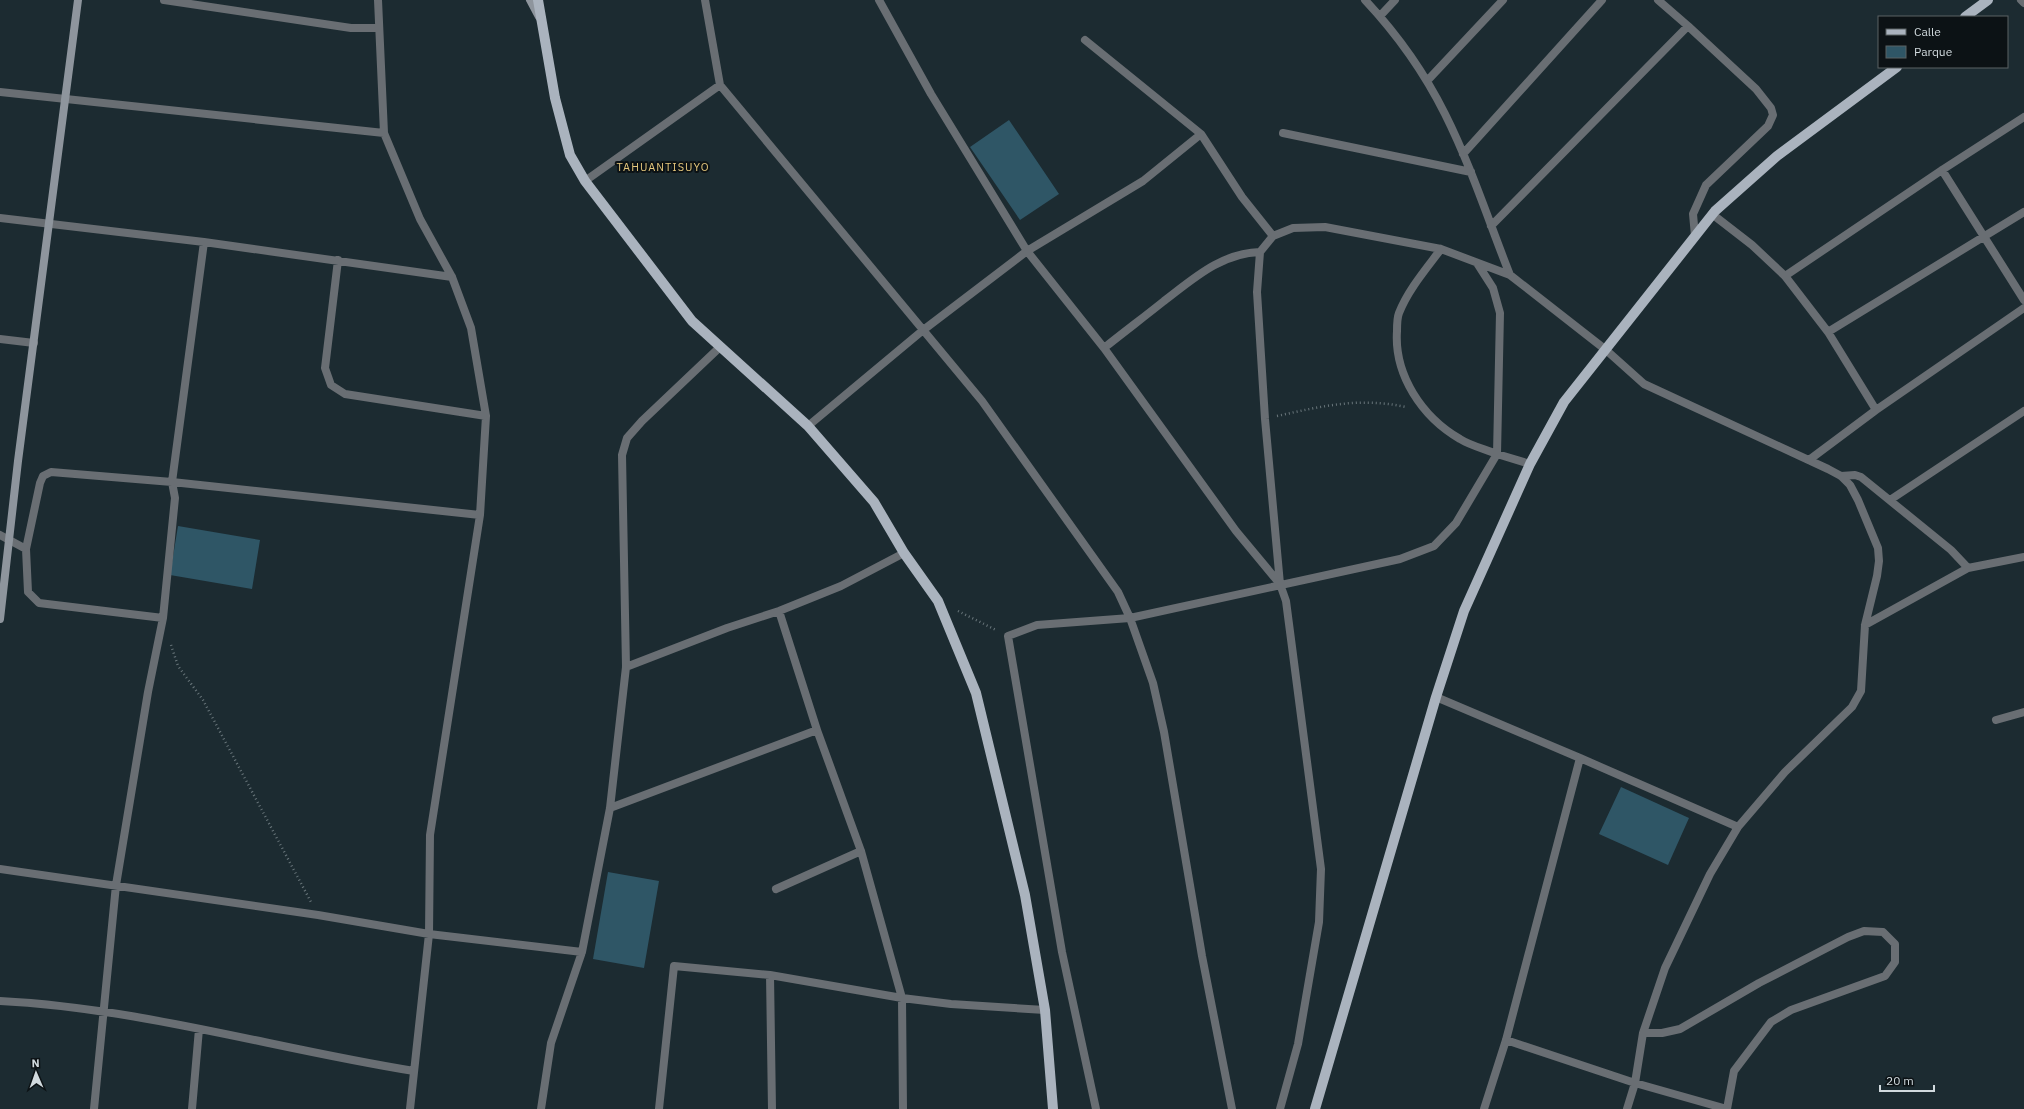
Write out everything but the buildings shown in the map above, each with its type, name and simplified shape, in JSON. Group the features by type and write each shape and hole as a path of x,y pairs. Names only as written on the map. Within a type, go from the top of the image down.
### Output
{"main road":[{"path":"538,0 540,19 555,98 570,155 585,181 692,321 808,426 874,502 904,553 938,601 976,693 1025,895 1045,1010 1053,1109"},
{"path":"1966,16 1988,0"},
{"path":"1315,1109 1436,697 1464,611 1530,464 1564,402 1712,214 1777,156 1896,68"}],"street":[{"path":"0,619 3,579 10,539 78,0"},
{"path":"164,0 351,28 378,28"},
{"path":"378,0 378,28 384,134 420,219 452,277 472,328 486,416 480,515 430,835 429,934 410,1109"},
{"path":"530,0 540,19"},
{"path":"705,0 720,85 922,331 982,401 1118,592 1130,618 1154,683 1164,732 1202,956 1232,1109"},
{"path":"879,0 931,94 1027,251 1104,348 1236,531 1280,584"},
{"path":"1365,0 1380,16 1427,81 1446,114 1471,172 1510,275"},
{"path":"1380,16 1395,0"},
{"path":"1427,81 1503,0"},
{"path":"1463,154 1602,0"},
{"path":"2021,0 2024,3"},
{"path":"1661,1 1756,89 1771,108 1773,115 1768,126 1706,185 1694,214 1694,236"},
{"path":"1491,226 1688,26"},
{"path":"1085,40 1201,134 1242,197 1273,236"},
{"path":"585,181 720,85"},
{"path":"0,92 384,134"},
{"path":"1785,276 1942,170 2024,117"},
{"path":"1283,133 1471,172"},
{"path":"808,426 922,331 1027,251 1143,181 1201,134"},
{"path":"1942,170 2024,300"},
{"path":"1828,332 2024,212"},
{"path":"1712,214 1752,245 1785,276 1828,332 1876,410"},
{"path":"0,218 204,242 452,277"},
{"path":"1280,1109 1298,1044 1318,922 1321,869 1286,601 1280,584 1265,419 1257,292 1260,252 1273,236 1293,228 1325,227 1441,249 1510,275 1606,350 1644,384 1809,460 1840,476 1850,485 1858,500 1878,548 1879,561 1877,576 1865,625 1861,690 1852,708 1785,772 1738,827 1710,874 1665,968 1643,1033 1635,1084 1627,1109"},
{"path":"94,1109 116,885 148,692 162,618 174,498 172,482 204,242"},
{"path":"1441,249 1412,289 1398,314 1396,343 1399,362 1410,390 1434,419 1460,439 1497,454 1530,464"},
{"path":"1104,348 1207,268 1234,255 1247,252 1260,252"},
{"path":"338,260 325,368 331,385 345,394 486,416"},
{"path":"1096,1109 1062,952 1008,636 1037,625 1130,618 1280,584 1400,560 1434,546 1456,523 1497,454 1500,313 1493,288 1477,263"},
{"path":"1809,460 1876,410 2024,308"},
{"path":"0,339 34,343"},
{"path":"541,1109 551,1043 582,952 610,808 626,667 622,455 627,438 642,421 720,347"},
{"path":"1890,500 2024,410"},
{"path":"162,618 39,603 28,592 26,550 40,483 43,476 51,472 172,482 480,515"},
{"path":"1840,476 1855,475 1861,477 1951,550 1968,568"},
{"path":"0,535 10,539 26,550"},
{"path":"626,667 727,628 779,611 841,586 904,553"},
{"path":"1865,625 1968,568 2024,557"},
{"path":"779,611 817,730 861,851 902,998 903,1109"},
{"path":"1436,697 1738,827"},
{"path":"1996,720 2024,712"},
{"path":"610,808 817,730"},
{"path":"1484,1109 1506,1040 1580,758"},
{"path":"776,889 861,851"},
{"path":"0,869 318,915 429,934 582,952"},
{"path":"1506,1040 1635,1084 1727,1109 1734,1071 1771,1022 1791,1010 1885,976 1895,962 1895,944 1883,932 1864,931 1848,937 1759,983 1680,1029 1662,1034 1643,1033"},
{"path":"659,1109 674,966 770,974 902,998 951,1004 1045,1010"},
{"path":"770,974 772,1109"},
{"path":"0,1001 32,1002 104,1011 363,1062 414,1070"},
{"path":"192,1109 199,1029"}],"path":[{"path":"1265,419 1349,402 1386,403 1428,412"},
{"path":"938,601 1008,636"},
{"path":"162,618 178,666 203,700 318,915"}],"green space":[{"path":"1009,120 1059,194 1020,220 970,147"},
{"path":"178,526 260,540 252,589 170,575"},
{"path":"1621,787 1689,818 1668,865 1599,834"},
{"path":"608,872 659,881 644,968 593,959"}],"district":[{"name":"TAHUANTISUYO","path":"663,167"}]}
